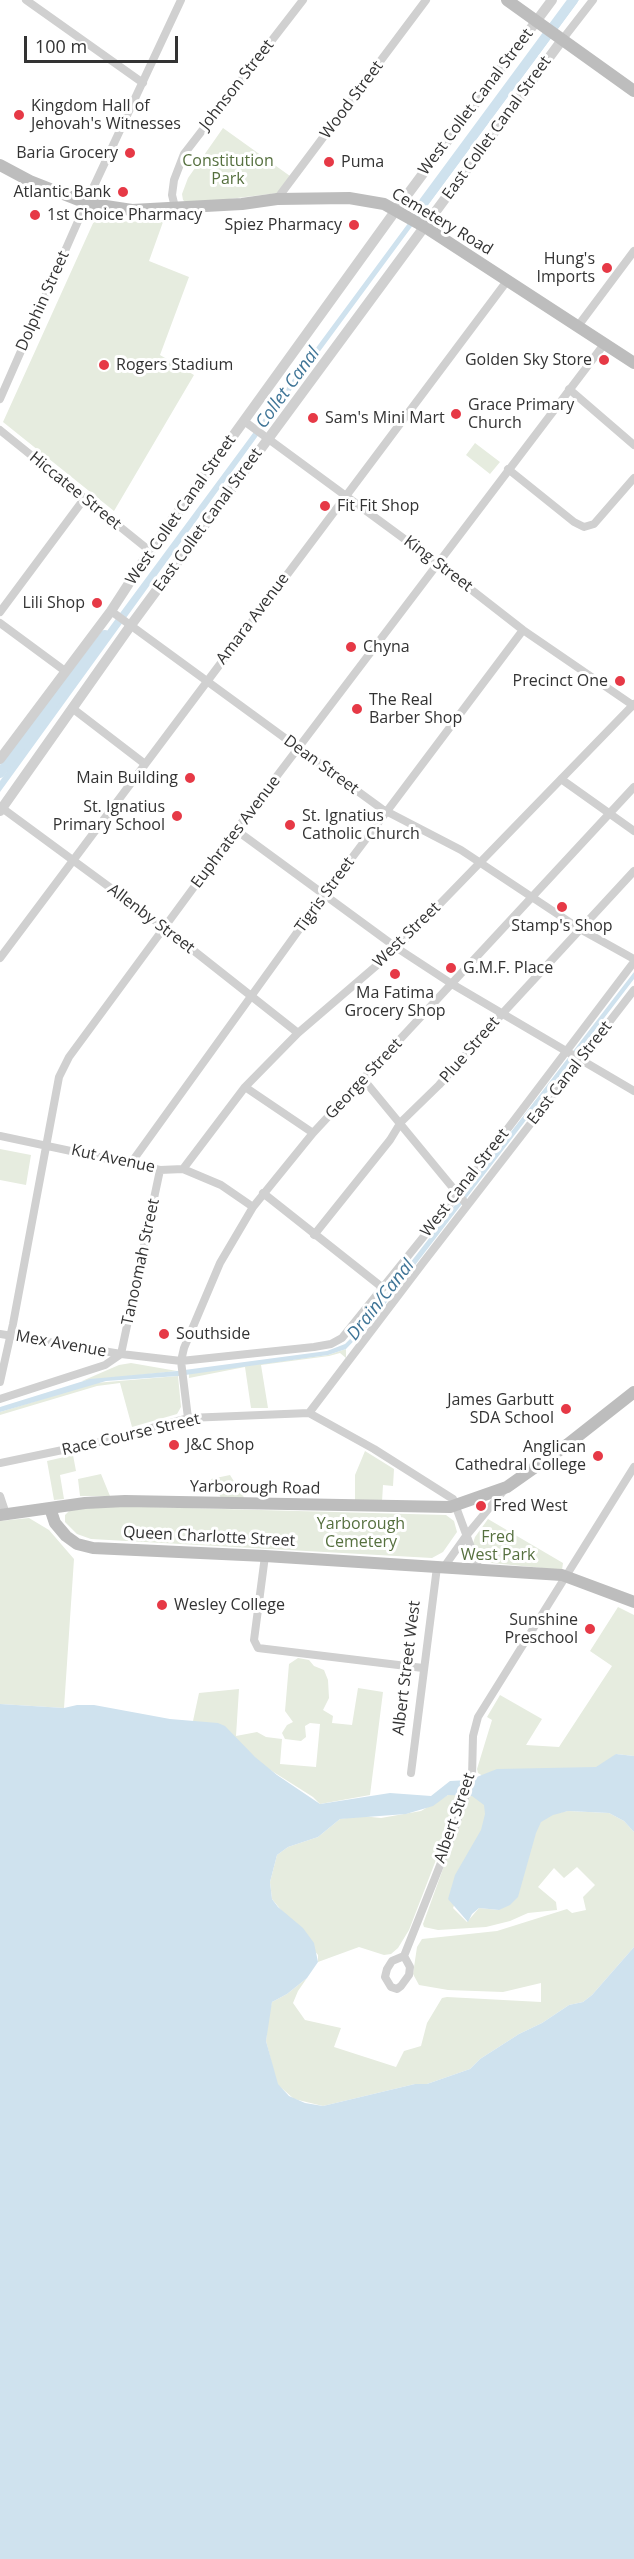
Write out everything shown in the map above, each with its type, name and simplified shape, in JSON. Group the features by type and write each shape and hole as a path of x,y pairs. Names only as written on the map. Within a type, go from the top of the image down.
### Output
{"main road":[{"path":"507,0 634,91"},
{"name":"Cemetery Road","path":"0,165 30,181 86,203 132,210 278,199 363,199 400,212 422,225 634,363"},
{"name":"Albert Street West","path":"507,1487 568,1444 634,1392"},
{"name":"Yarborough Road","path":"3,1515 85,1503 125,1501 438,1509 457,1505 507,1487"},
{"name":"Queen Charlotte Street","path":"50,1508 51,1516 60,1530 71,1540 84,1546 566,1576 634,1602"}],"street":[{"path":"26,0 143,83"},
{"name":"Dolphin Street","path":"0,396 86,203 181,0"},
{"name":"Johnson Street","path":"175,207 172,195 174,180 184,154 303,0"},
{"name":"Wood Street","path":"278,199 426,0"},
{"name":"West Collet Canal Street","path":"0,759 65,671 113,612 150,550 248,423 552,0"},
{"name":"East Collet Canal Street","path":"1,809 128,623 422,225 555,36 593,0"},
{"path":"578,326 634,251"},
{"name":"Amara Avenue","path":"0,958 507,281"},
{"name":"Euphrates Avenue","path":"0,1382 63,1067 236,830 605,343"},
{"path":"569,389 634,445"},
{"name":"King Street","path":"248,423 437,563 523,630 634,705"},
{"name":"Hiccatee Street","path":"0,430 150,550"},
{"path":"508,469 584,527 594,524 634,478"},
{"path":"0,612 84,499"},
{"name":"Dean Street","path":"113,612 387,812 445,840 580,929 634,960"},
{"path":"0,622 65,671"},
{"name":"Tigris Street","path":"131,1163 324,895 523,630"},
{"name":"West Street","path":"183,1169 245,1087 298,1033 397,948 634,705"},
{"path":"72,708 146,764"},
{"path":"561,779 634,831"},
{"name":"George Street","path":"188,1418 182,1369 183,1348 220,1263 253,1207 313,1133 634,787"},
{"name":"Allenby Street","path":"1,809 165,928 298,1033"},
{"path":"236,830 397,948 501,1015 573,1054 634,1091"},
{"name":"Plue Street","path":"314,1234 390,1140 401,1122 439,1085 634,871"},
{"name":"West Canal Street","path":"121,1354 182,1369 331,1344 342,1338 383,1288 462,1200 573,1054 634,960"},
{"name":"East Canal Street","path":"309,1413 462,1200 573,1054 634,990"},
{"path":"364,1080 401,1122 462,1200"},
{"path":"245,1087 313,1133"},
{"name":"Kut Avenue","path":"0,1136 160,1170 183,1169 221,1185 253,1207"},
{"name":"Tanoomah Street","path":"121,1354 160,1170"},
{"path":"263,1193 383,1288"},
{"name":"Mex Avenue","path":"0,1334 121,1354"},
{"path":"0,1400 105,1365 121,1354"},
{"path":"309,1413 364,1443 450,1496 457,1505 479,1569"},
{"name":"Race Course Street","path":"0,1463 96,1443 188,1418 309,1413"},
{"name":"Albert Street","path":"404,1956 472,1777 473,1736 478,1717 634,1467"},
{"name":"Albert Street West","path":"411,1773 423,1668 441,1567 507,1487"},
{"path":"0,1496 3,1515"},
{"path":"265,1556 254,1640 258,1648 423,1668"}],"green space":[{"name":"Constitution Park","path":"223,128 290,176 278,193 188,204 183,200 182,194 188,178"},
{"name":"Rogers Stadium","path":"94,221 163,222 149,261 189,277 160,355 194,375 114,511 3,422"},
{"path":"475,443 500,462 490,474 466,455"},
{"path":"0,1149 31,1155 26,1185 0,1180"},
{"path":"346,1349 346,1358 340,1353 329,1356 261,1365 268,1408 251,1408 245,1367 189,1378 189,1373 328,1355"},
{"path":"131,1363 177,1371 82,1381 119,1365"},
{"path":"178,1376 181,1407 177,1414 132,1427 120,1383 97,1386 0,1415 0,1412 95,1383"},
{"path":"365,1451 394,1469 393,1486 383,1485 382,1502 355,1501 355,1475"},
{"path":"73,1455 76,1471 60,1475 64,1499 54,1500 47,1461"},
{"path":"101,1474 110,1496 80,1496 78,1479"},
{"path":"230,1475 245,1499 221,1498 211,1479"},
{"name":"Yarborough Cemetery","path":"112,1506 446,1515 454,1521 457,1532 443,1552 432,1558 91,1539 77,1534 65,1522 65,1515 70,1510"},
{"path":"29,1518 49,1530 74,1559 64,1708 0,1704 0,1521"},
{"name":"Fred West Park","path":"488,1519 563,1563 562,1570 492,1563 485,1560 477,1554 473,1543"},
{"path":"618,1607 634,1615 634,1756 616,1754 613,1769 483,1776 478,1773 477,1769 492,1720 487,1717 500,1695 542,1719 526,1745 559,1747 612,1666 590,1651"},
{"path":"298,1658 309,1660 314,1666 324,1670 328,1680 329,1698 323,1710 333,1716 332,1723 352,1725 358,1688 383,1692 370,1795 320,1804 313,1797 193,1721 199,1693 239,1689 236,1736 257,1732 266,1737 282,1739 280,1764 316,1767 320,1724 310,1723 305,1726 306,1737 301,1741 285,1739 282,1733 287,1725 293,1722 285,1711 289,1664"},
{"path":"474,1794 493,1809 453,1908 467,1922 479,1908 499,1910 514,1821 568,1811 609,1813 624,1821 634,1832 634,1947 592,1995 583,2002 569,2005 542,2023 519,2034 480,2059 470,2069 427,2084 415,2084 323,2106 294,2099 277,2084 266,2041 268,2018 272,2002 287,1994 307,1978 293,2003 305,2020 341,2028 334,2047 396,2067 404,2051 421,2046 427,2023 442,1998 541,2002 541,1983 503,1992 448,1990 419,1985 413,1974 417,1947 422,1939 497,1931 567,1909 572,1913 586,1910 583,1897 595,1885 577,1867 564,1878 554,1868 538,1887 556,1902 557,1910 528,1913 510,1921 486,1927 438,1930 424,1927 423,1924 469,1797"},
{"path":"448,1795 461,1795 409,1930 398,1948 391,1954 384,1955 359,1947 318,1962 318,1955 272,1899 270,1882 277,1855 288,1847 318,1837 340,1819 361,1816 381,1818 421,1811"}],"water":[{"path":"573,0 579,0 270,419 0,792 0,781 112,624"},
{"path":"634,972 634,979 370,1324 346,1349 328,1355 178,1376 106,1381 0,1412 0,1407 90,1379 177,1371 327,1351 345,1344 357,1332"},
{"path":"0,1704 64,1708 94,1705 170,1719 218,1723 225,1726 255,1757 277,1775 320,1804 390,1793 431,1796 450,1781 469,1780 497,1769 596,1767 616,1754 634,1756 634,1832 624,1821 609,1813 568,1811 553,1815 541,1822 536,1833 518,1897 510,1905 499,1910 479,1908 468,1922 448,1899 455,1875 481,1830 485,1814 484,1805 472,1796 448,1795 433,1806 406,1814 340,1819 318,1837 288,1847 277,1855 270,1882 272,1899 303,1928 314,1943 318,1962 307,1978 287,1994 272,2002 266,2041 278,2084 289,2096 305,2103 323,2106 415,2084 427,2084 470,2069 480,2059 519,2034 542,2023 569,2005 583,2002 592,1995 634,1947 634,2559 0,2559"}],"waterway":[{"name":"Collet Canal","path":"424,202 573,0"},
{"name":"Collet Canal","path":"0,773 105,635"}],"place":[{"name":"Kingdom Hall of Jehovah's Witnesses","path":"19,115"},
{"name":"Baria Grocery","path":"130,153"},
{"name":"Puma","path":"329,162"},
{"name":"Atlantic Bank","path":"123,192"},
{"name":"1st Choice Pharmacy","path":"35,215"},
{"name":"Spiez Pharmacy","path":"354,225"},
{"name":"Hung's Imports","path":"607,268"},
{"name":"Golden Sky Store","path":"604,360"},
{"name":"Rogers Stadium","path":"104,365"},
{"name":"Grace Primary Church","path":"456,414"},
{"name":"Sam's Mini Mart","path":"313,418"},
{"name":"Fit Fit Shop","path":"325,506"},
{"name":"Lili Shop","path":"97,603"},
{"name":"Chyna","path":"351,647"},
{"name":"Precinct One","path":"620,681"},
{"name":"The Real Barber Shop","path":"357,709"},
{"name":"Main Building","path":"190,778"},
{"name":"St. Ignatius Primary School","path":"177,816"},
{"name":"St. Ignatius Catholic Church","path":"290,825"},
{"name":"Stamp's Shop","path":"562,907"},
{"name":"G.M.F. Place","path":"451,968"},
{"name":"Ma Fatima Grocery Shop","path":"395,974"},
{"name":"Southside","path":"164,1334"},
{"name":"James Garbutt SDA School","path":"566,1409"},
{"name":"J&C Shop","path":"174,1445"},
{"name":"Anglican Cathedral College","path":"598,1456"},
{"name":"Fred West","path":"481,1506"},
{"name":"Wesley College","path":"162,1605"},
{"name":"Sunshine Preschool","path":"590,1629"}],"water label":[{"name":"Drain/Canal","path":"381,1300"}]}
